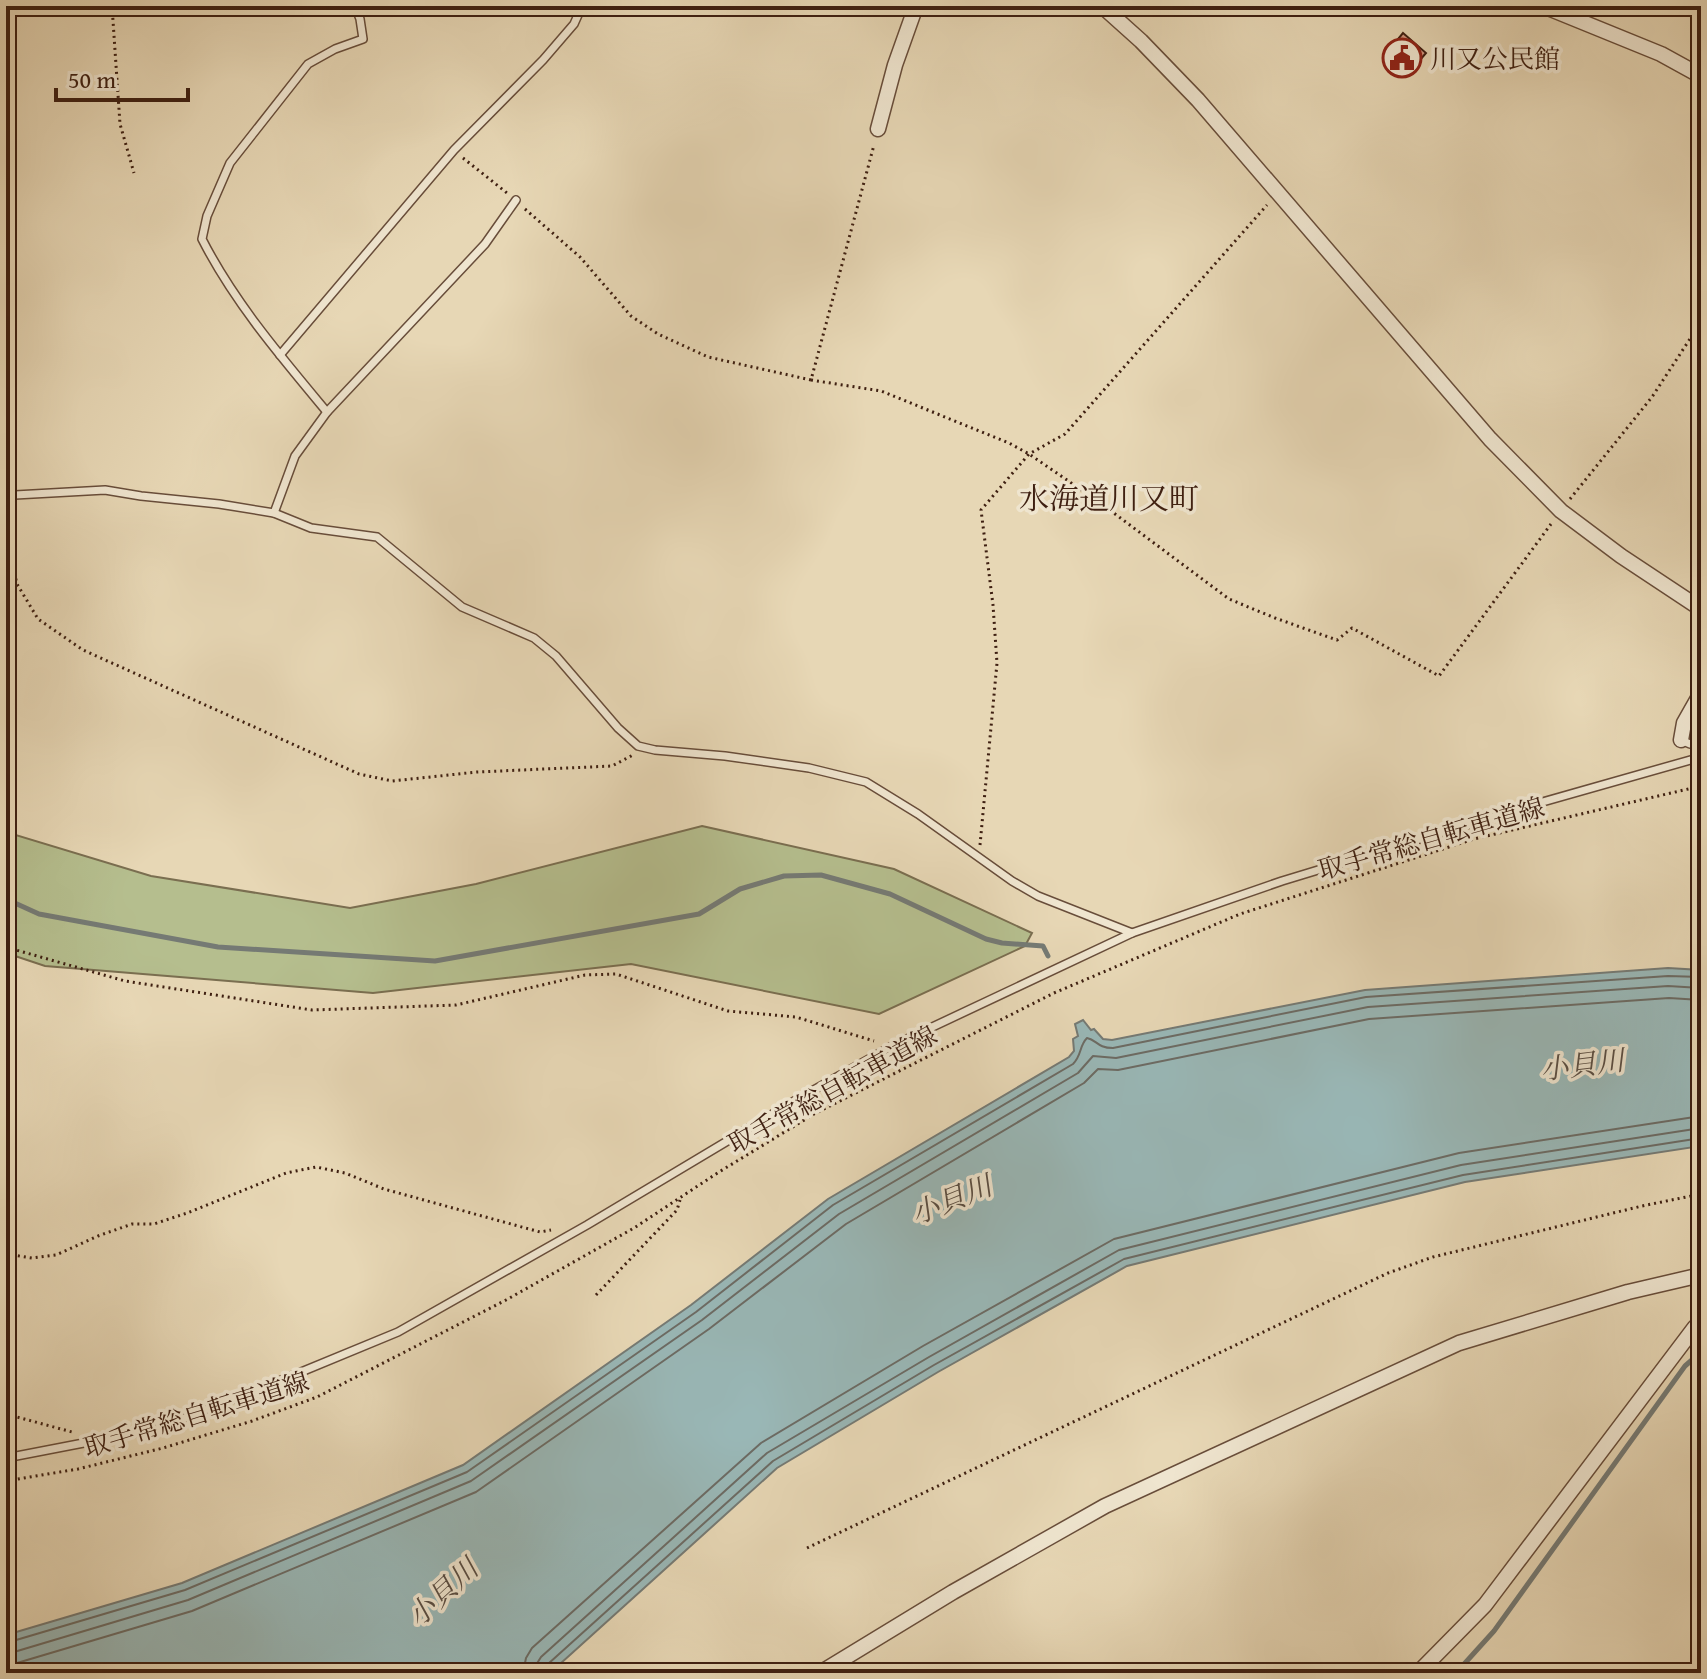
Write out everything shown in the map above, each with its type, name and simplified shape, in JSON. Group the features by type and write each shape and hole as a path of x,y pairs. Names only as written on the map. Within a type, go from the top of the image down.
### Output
{"street":[{"path":"878,129 895,65 916,6"},
{"path":"1102,6 1198,100 1490,439 1561,511 1621,556 1701,609"},
{"path":"1543,6 1661,54 1701,76"},
{"path":"1681,740 1684,723 1701,693"},
{"path":"820,1673 953,1592 1105,1506 1459,1343 1628,1292 1701,1275"},
{"path":"1418,1673 1485,1605 1695,1327 1701,1325"}],"lane":[{"path":"327,412 280,355 226,281 202,239 207,216 230,163 308,64 335,49 363,39 355,6"},
{"path":"280,355 454,150 543,60 574,24 582,6"},
{"path":"274,513 295,456 327,412 485,244 516,200"},
{"path":"6,491 15,495 105,490 219,504 274,513 311,528 377,537 462,607 534,638 556,656 618,728 638,746 809,768 866,782 1038,896 1132,933"},
{"path":"1681,740 1690,744 1701,742"},
{"path":"6,1458 156,1429 398,1332 892,1046 1132,933 1282,881 1701,757"}],"path":[{"path":"112,6 120,124 134,173"},
{"path":"811,380 878,129"},
{"path":"454,150 580,257 631,316 658,334 708,357 811,380 881,391 1009,443 1099,502 1229,599 1337,640 1352,628 1439,676 1561,511 1652,397 1701,322"},
{"path":"978,857 997,663 981,510 1029,454 1065,434 1278,193"},
{"path":"15,495 8,545 17,584 38,619 83,650 359,774 392,781 477,772 612,766 647,748"},
{"name":"取手常総自転車道線","path":"6,1481 78,1469 163,1448 317,1397 506,1300 634,1228 814,1114 1054,993 1240,914 1474,839 1701,786"},
{"path":"6,954 16,950 125,981 312,1010 456,1005 585,975 616,974 728,1011 796,1017 892,1046"},
{"path":"6,1254 32,1258 56,1255 132,1224 154,1224 286,1173 316,1167 540,1232 556,1230"},
{"path":"807,1548 1388,1273 1433,1257 1701,1194"},
{"path":"596,1295 677,1210 680,1198"},
{"path":"6,1414 74,1432"}],"green space":[{"path":"702,826 894,869 1032,933 1025,946 879,1014 631,964 373,993 45,966 6,953 6,832 151,876 350,908 476,884"}],"water":[{"name":"小貝川","path":"1668,968 1701,970 1701,1146 1465,1182 1127,1266 938,1372 777,1468 550,1673 6,1673 6,1635 182,1583 463,1465 691,1305 828,1199 1069,1057 1074,1051 1073,1039 1078,1036 1075,1024 1083,1020 1103,1039 1112,1040 1365,990"}],"building":[{"name":"川又公民館","path":"1403,33 1426,53 1407,75 1384,56"}],"waterway":[{"path":"6,899 39,914 218,947 435,961 699,914 740,889 784,876 821,875 890,894 986,939 1043,946 1048,956"},
{"path":"1456,1673 1494,1631 1685,1366 1701,1352"}],"place":[{"name":"川又公民館","path":"1402,58"}],"district":[{"name":"水海道川又町","path":"1109,498"}]}
